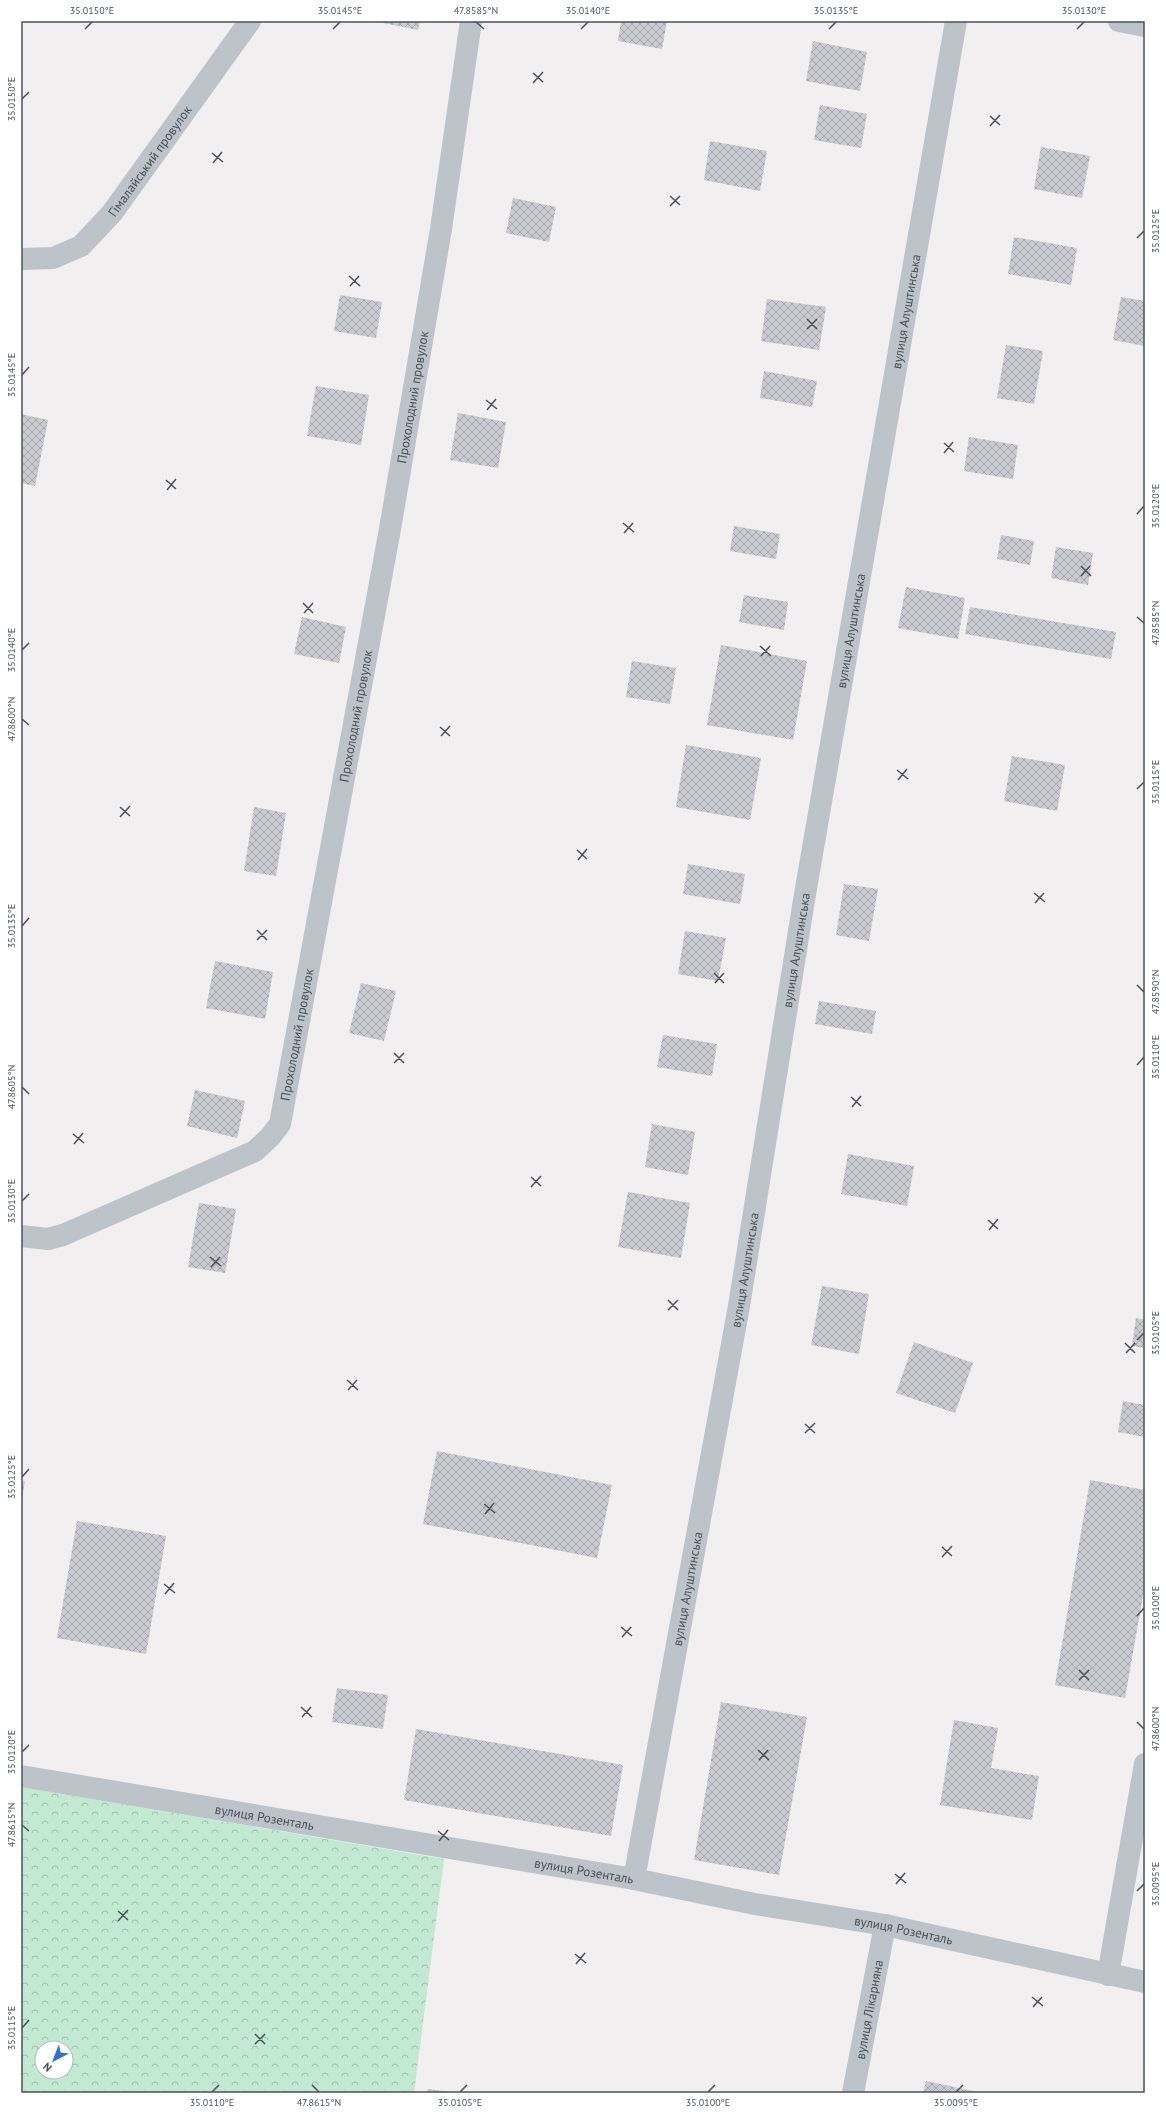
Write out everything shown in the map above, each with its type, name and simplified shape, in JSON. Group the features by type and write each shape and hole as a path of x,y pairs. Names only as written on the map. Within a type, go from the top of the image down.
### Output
{"street":[{"name":"Гімалайський провулок","path":"21,259 53,258 81,246 112,213 250,21"},
{"name":"Прохолодний провулок","path":"21,1236 48,1239 63,1235 255,1151 270,1137 280,1124 390,530 441,229 471,21"},
{"name":"вулиця Алуштинська","path":"634,1879 738,1306 804,900 956,21"},
{"path":"1119,21 1145,26"},
{"path":"1108,1975 1145,1764"},
{"name":"вулиця Розенталь","path":"21,1776 634,1879 755,1904 885,1925 1145,1982"},
{"name":"вулиця Лікарняна","path":"853,2093 885,1925"}],"green space":[{"path":"21,1787 444,1859 414,2093 21,2093"}],"building":[{"path":"373,21 420,21 418,30"},
{"path":"621,21 667,21 662,49 618,41"},
{"path":"813,41 867,52 860,91 806,81"},
{"path":"820,105 867,114 861,148 814,140"},
{"path":"710,141 767,151 760,191 704,180"},
{"path":"1041,147 1090,156 1082,198 1034,189"},
{"path":"513,198 556,207 549,242 506,233"},
{"path":"1014,237 1077,248 1071,285 1008,274"},
{"path":"340,295 382,302 376,338 334,331"},
{"path":"1121,297 1145,301 1145,346 1113,340"},
{"path":"767,299 826,307 819,350 761,341"},
{"path":"1006,345 1043,351 1034,404 997,398"},
{"path":"764,371 817,381 812,407 760,398"},
{"path":"316,386 369,395 361,445 307,436"},
{"path":"458,413 506,422 498,468 450,460"},
{"path":"21,414 48,420 35,486 21,483"},
{"path":"969,437 1018,445 1013,479 964,471"},
{"path":"734,526 780,534 776,559 730,551"},
{"path":"1001,535 1034,541 1030,565 997,559"},
{"path":"1056,547 1093,553 1088,585 1051,578"},
{"path":"906,587 965,598 958,639 898,628"},
{"path":"744,595 788,602 784,630 739,622"},
{"path":"970,607 1116,632 1111,659 965,634"},
{"path":"302,617 346,627 339,663 294,654"},
{"path":"721,645 807,661 793,740 707,725"},
{"path":"632,661 676,668 670,704 626,697"},
{"path":"686,745 761,758 750,820 676,807"},
{"path":"1012,756 1065,765 1057,811 1004,801"},
{"path":"254,807 286,813 276,876 244,871"},
{"path":"688,864 745,874 740,904 683,894"},
{"path":"844,884 878,889 869,941 836,935"},
{"path":"685,931 726,938 718,981 678,974"},
{"path":"215,961 273,972 265,1019 206,1008"},
{"path":"361,983 396,991 384,1041 349,1033"},
{"path":"819,1001 876,1011 872,1034 815,1024"},
{"path":"663,1035 717,1044 712,1076 657,1067"},
{"path":"195,1090 245,1101 237,1138 187,1126"},
{"path":"652,1124 695,1132 688,1175 645,1167"},
{"path":"848,1154 914,1166 907,1206 841,1194"},
{"path":"628,1192 690,1203 681,1258 618,1247"},
{"path":"199,1203 236,1209 225,1273 188,1267"},
{"path":"822,1286 869,1294 859,1354 811,1345"},
{"path":"1136,1318 1145,1320 1145,1348 1132,1346"},
{"path":"914,1342 973,1363 955,1413 896,1393"},
{"path":"1123,1401 1145,1405 1145,1437 1118,1432"},
{"path":"437,1451 612,1485 597,1558 423,1524"},
{"path":"1090,1480 1145,1490 1145,1584 1125,1698 1055,1685"},
{"path":"21,1481 25,1481 22,1499 21,1499"},
{"path":"77,1521 166,1536 146,1654 57,1638"},
{"path":"337,1688 388,1695 383,1729 332,1722"},
{"path":"721,1702 807,1717 779,1875 694,1860"},
{"path":"954,1720 998,1728 991,1768 1039,1776 1032,1820 940,1805"},
{"path":"416,1729 623,1765 611,1836 404,1800"},
{"path":"926,2081 978,2092 978,2093 923,2093"},
{"path":"428,2089 450,2092 450,2093 427,2093"}]}
